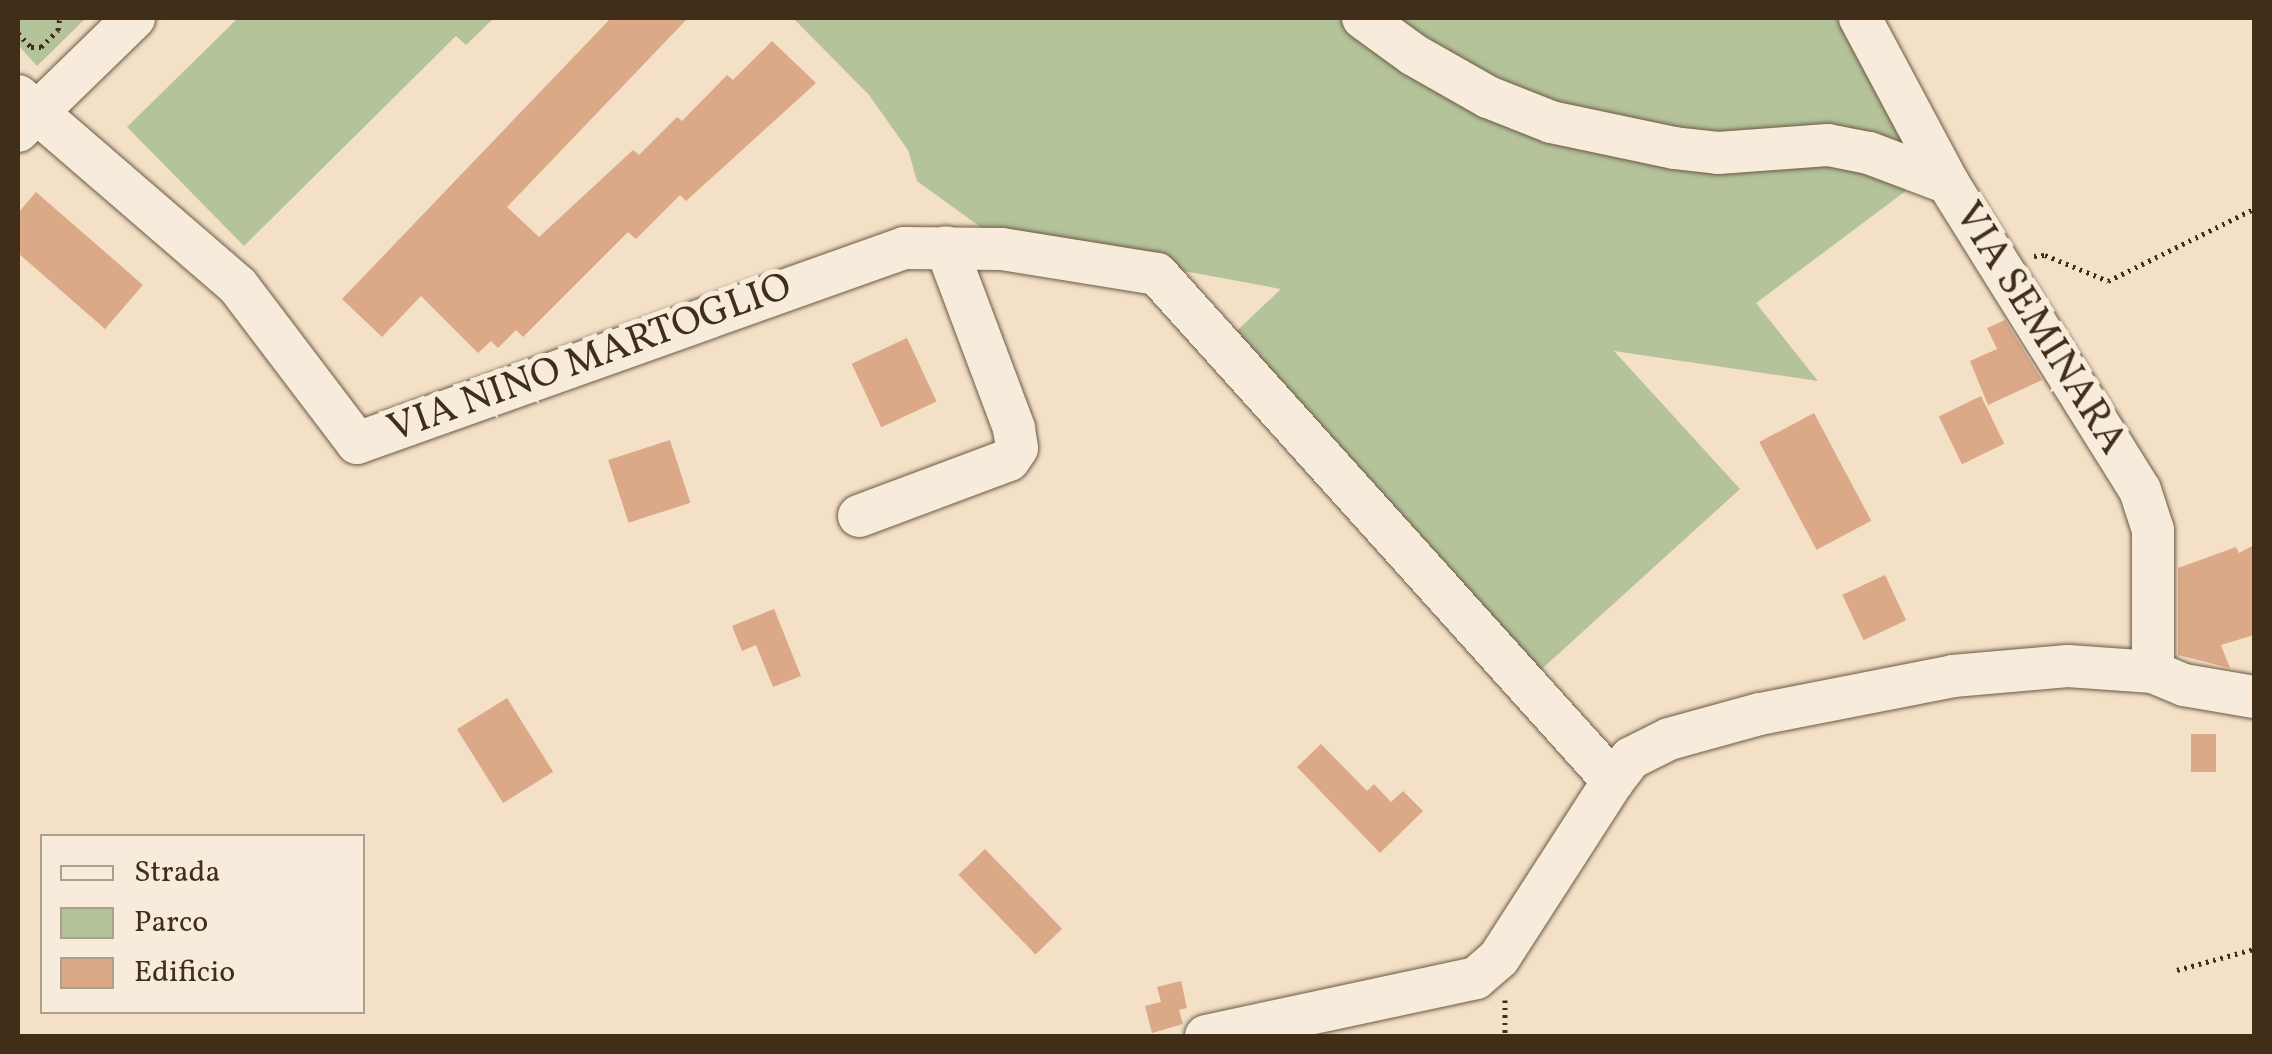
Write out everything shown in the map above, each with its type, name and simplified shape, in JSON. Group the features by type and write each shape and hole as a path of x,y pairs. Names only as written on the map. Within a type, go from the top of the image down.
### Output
{"street":[{"path":"23,114 134,18"},
{"name":"VIA SEMINARA","path":"1363,18 1414,55 1488,97 1551,122 1674,148 1718,152 1828,145 1869,153 1948,183 2140,490 2153,530 2153,672"},
{"path":"1860,18 1948,183"},
{"name":"VIA NINO MARTOGLIO","path":"23,114 238,286 357,442 904,248 946,246"},
{"path":"859,516 1009,460 1017,448 1014,428 946,246 1002,249 1157,274 1613,780"},
{"path":"1206,1036 1476,978 1499,958 1613,780 1631,758 1669,740 1760,714 1953,676 2068,666 2153,672 2184,685 2254,697"}],"path":[{"path":"18,33 31,47 41,46 58,30 60,18"},
{"path":"1999,262 2044,256 2108,281 2254,209"},
{"path":"2176,970 2254,949"}],"green space":[{"path":"18,18 86,18 37,66 18,45"},
{"path":"238,18 494,18 466,45 456,36 244,246 127,127"},
{"path":"793,18 1345,18 1429,83 1826,156 1915,184 1756,303 1818,381 1614,351 1740,489 1534,676 1227,340 1281,289 993,236 917,181 908,150 869,95"},
{"path":"1392,18 1847,18 1919,160 1830,124 1712,141 1540,101 1440,53"}],"building":[{"path":"611,18 688,18 507,207 539,237 633,150 639,155 677,117 682,121 727,75 733,80 772,41 816,83 686,201 680,195 636,239 628,232 523,337 516,330 498,348 491,341 478,353 421,296 382,337 342,299"},
{"path":"36,192 143,285 105,329 18,253 18,213"},
{"path":"2005,320 2042,380 1988,405 1970,361 1997,349 1987,328"},
{"path":"907,338 937,401 881,427 852,364"},
{"path":"1981,396 2004,444 1962,464 1939,417"},
{"path":"1814,413 1871,521 1817,550 1759,442"},
{"path":"670,440 690,503 629,523 608,460"},
{"path":"2254,545 2254,635 2221,645 2230,668 2178,655 2178,568 2236,547 2239,553"},
{"path":"1885,575 1906,620 1864,640 1842,595"},
{"path":"774,609 801,676 773,687 756,645 742,651 732,626"},
{"path":"507,698 553,772 503,803 457,729"},
{"path":"2191,734 2216,734 2216,772 2191,772"},
{"path":"1321,744 1367,791 1374,784 1391,802 1403,791 1423,811 1380,853 1297,767"},
{"path":"985,849 1062,929 1035,955 958,875"},
{"path":"1181,981 1187,1008 1179,1010 1183,1024 1152,1033 1145,1006 1161,1002 1157,987"}]}
